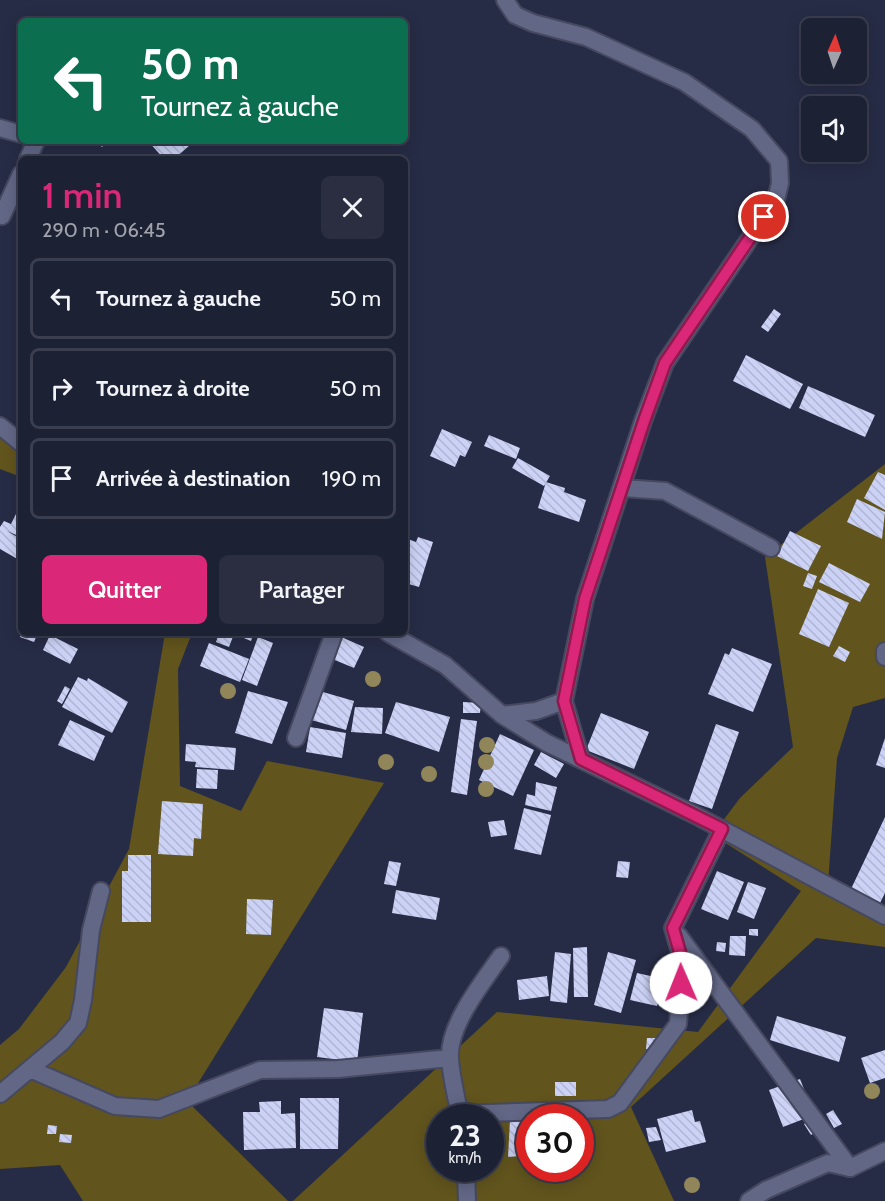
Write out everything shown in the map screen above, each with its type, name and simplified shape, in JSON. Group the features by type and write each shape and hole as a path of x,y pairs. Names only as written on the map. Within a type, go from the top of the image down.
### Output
{"street":[{"path":"505,0 515,15 533,23 586,37 684,82 752,129 779,161 780,183 776,200 665,363 585,599 564,701 581,759"},
{"path":"0,128 18,133"},
{"path":"2,216 18,181"},
{"path":"0,426 18,441"},
{"path":"623,488 666,491 771,548"},
{"path":"296,738 333,636"},
{"path":"392,636 445,665 502,715 581,759 722,829 885,916"},
{"path":"885,651 885,657"},
{"path":"502,715 536,711 564,701"},
{"path":"504,1114 608,1109 620,1103 678,1024 683,963 673,928 722,829"},
{"path":"0,1094 62,1042 78,1023 84,1000 91,930 101,891"},
{"path":"673,928 850,1168"},
{"path":"458,1104 450,1058 455,1029 501,956"},
{"path":"30,1070 115,1106 159,1109 260,1070 338,1069 450,1058"},
{"path":"749,1201 766,1190 828,1162 850,1168 885,1152"},
{"path":"466,1182 467,1201"}],"shaded area":[{"path":"0,431 18,441 18,476 0,469"},
{"path":"885,464 885,698 853,707 837,758 828,884 885,916 885,947 816,938 631,1107 674,1201 293,1201 497,1012 698,1032 801,891 609,769 719,826 740,798 793,747 765,557"},
{"path":"164,636 191,636 178,669 180,786 241,811 267,761 384,783 187,1101 288,1201 83,1201 60,1165 0,1169 0,1045 19,1029 66,967 129,849"}],"building":[{"path":"151,144 190,145 177,156 161,156"},
{"path":"774,309 781,314 768,332 761,327"},
{"path":"746,355 803,384 790,409 733,381"},
{"path":"808,386 875,415 865,437 799,408"},
{"path":"442,429 472,442 465,457 460,455 455,467 430,456"},
{"path":"489,435 520,448 516,459 484,446"},
{"path":"518,458 550,476 544,486 512,468"},
{"path":"878,472 885,475 885,510 864,498"},
{"path":"546,482 565,488 564,492 586,500 579,522 538,508"},
{"path":"857,499 885,512 882,539 847,522"},
{"path":"18,510 18,536 7,531 18,537 18,559 0,549 0,527 4,521 11,524"},
{"path":"790,531 821,546 808,571 777,556"},
{"path":"418,537 433,542 419,587 408,584 408,539 416,542"},
{"path":"829,563 870,584 860,602 819,582"},
{"path":"808,573 817,576 812,589 803,586"},
{"path":"818,589 849,603 829,647 799,634"},
{"path":"20,636 37,636 34,642"},
{"path":"50,636 78,649 70,664 43,650"},
{"path":"218,636 233,636 229,647 216,642"},
{"path":"239,636 253,636 251,641"},
{"path":"339,636 364,647 354,668 330,658"},
{"path":"258,637 273,643 257,686 242,680"},
{"path":"209,643 249,659 240,682 200,666"},
{"path":"839,646 850,652 845,662 833,656"},
{"path":"732,648 772,664 753,712 708,694 725,653 729,655"},
{"path":"78,677 87,681 88,678 128,702 112,733 62,707"},
{"path":"65,686 70,689 62,704 57,701"},
{"path":"316,690 354,701 346,730 308,719"},
{"path":"248,691 288,702 272,744 235,733"},
{"path":"396,702 450,717 439,752 385,733"},
{"path":"463,702 481,703 480,713 463,713"},
{"path":"355,707 383,708 382,734 351,732"},
{"path":"601,713 649,732 634,769 586,750"},
{"path":"461,719 477,721 467,795 451,792"},
{"path":"70,720 105,736 94,761 58,745"},
{"path":"716,724 739,732 712,809 689,801"},
{"path":"310,727 346,733 342,758 306,752"},
{"path":"500,734 534,750 513,796 479,780"},
{"path":"885,738 885,768 876,765"},
{"path":"186,744 236,748 234,770 195,767 196,762 185,761"},
{"path":"541,752 564,764 556,778 534,765"},
{"path":"197,769 218,770 217,789 196,788"},
{"path":"536,782 557,787 551,811 525,805 527,794 535,796"},
{"path":"162,801 203,804 201,839 194,838 193,856 158,854"},
{"path":"524,808 551,815 541,855 514,849"},
{"path":"885,817 885,893 880,903 851,889"},
{"path":"504,820 507,835 491,837 488,822"},
{"path":"128,855 151,855 151,922 122,922 122,871 128,871"},
{"path":"389,861 401,863 396,886 384,884"},
{"path":"618,861 630,862 628,878 616,877"},
{"path":"717,871 744,882 728,920 701,909"},
{"path":"748,882 766,888 754,919 737,912"},
{"path":"396,890 440,898 436,920 392,913"},
{"path":"247,899 273,900 271,935 246,934"},
{"path":"749,929 758,929 758,936 749,935"},
{"path":"730,936 746,936 745,956 729,955"},
{"path":"717,942 726,943 725,952 716,951"},
{"path":"587,947 588,997 574,997 573,948"},
{"path":"555,952 571,954 567,1003 550,1001"},
{"path":"608,952 636,960 621,1013 594,1005"},
{"path":"637,973 664,979 657,1006 630,1000"},
{"path":"547,976 549,996 519,1000 517,980"},
{"path":"324,1008 363,1013 357,1062 317,1057"},
{"path":"777,1016 846,1037 839,1062 770,1040"},
{"path":"647,1038 656,1038 656,1049 646,1049"},
{"path":"885,1050 885,1078 870,1083 861,1058"},
{"path":"800,1079 814,1115 783,1127 769,1090"},
{"path":"555,1082 576,1082 576,1096 555,1096"},
{"path":"300,1098 339,1098 338,1149 300,1149"},
{"path":"281,1101 281,1114 295,1113 296,1148 244,1150 243,1112 260,1112 259,1102"},
{"path":"692,1110 695,1122 700,1121 706,1142 666,1152 657,1119"},
{"path":"833,1110 842,1124 834,1128 826,1114"},
{"path":"813,1118 820,1129 811,1135 804,1124"},
{"path":"510,1120 516,1120 516,1156 508,1157"},
{"path":"48,1125 57,1126 56,1134 47,1134"},
{"path":"656,1127 661,1140 649,1142 646,1128"},
{"path":"60,1134 72,1135 71,1143 59,1142"}],"route":[{"path":"681,983 683,963 673,928 722,829 581,759 564,701 585,599 665,363 764,217"}]}
